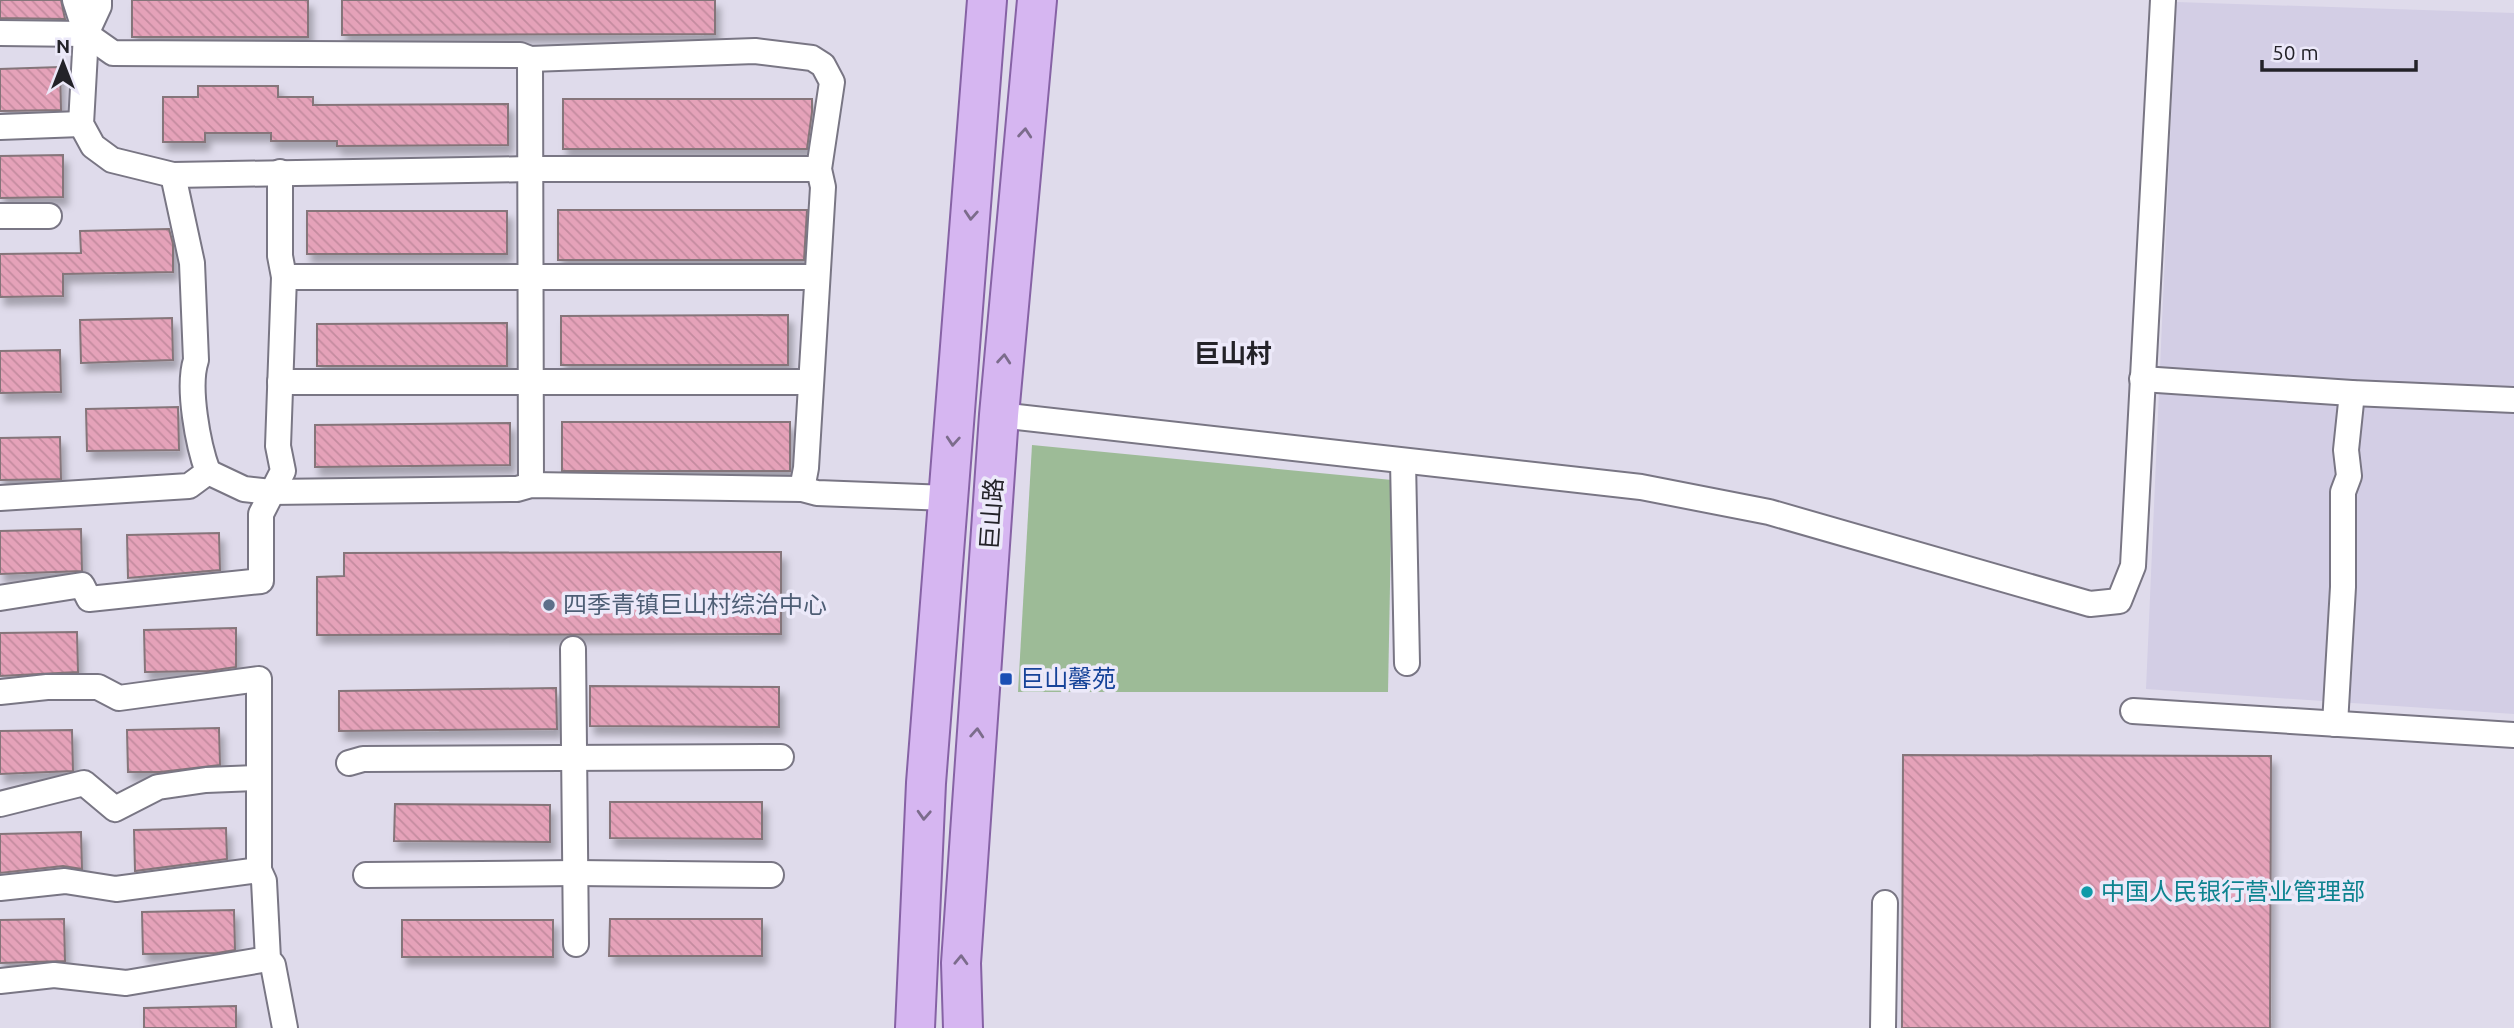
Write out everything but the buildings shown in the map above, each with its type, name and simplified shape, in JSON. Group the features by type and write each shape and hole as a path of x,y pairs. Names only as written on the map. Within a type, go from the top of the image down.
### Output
{"main road":[{"name":"巨山路","path":"915,1028 926,783 987,0"},
{"name":"巨山路","path":"963,1028 961,963 999,415 1038,0"}],"street":[{"path":"75,0 86,34 81,124 93,146 112,160 173,174 531,169 819,169"},
{"path":"86,34 99,6 99,0"},
{"path":"999,415 1641,487 1769,512 2090,604 2119,601 2133,566 2163,0"},
{"path":"0,33 86,34 113,54 520,55 530,59 755,51 812,58 823,65 832,82 819,169 823,187 806,468 802,489"},
{"path":"530,59 531,485"},
{"path":"0,127 81,124"},
{"path":"0,598 82,585 89,599 261,581 261,514 282,471 278,446 284,277 280,256 280,172"},
{"path":"173,174 192,263 197,360 192,372 199,448 208,472 244,489 271,492 517,489 531,485 802,489 817,494 948,498"},
{"path":"0,216 49,216"},
{"path":"284,277 817,277"},
{"path":"2142,379 2352,393 2514,400"},
{"path":"280,382 810,382"},
{"path":"2335,723 2343,587 2343,492 2349,476 2346,450 2352,393"},
{"path":"1403,461 1407,663"},
{"path":"0,498 189,486 208,472"},
{"path":"573,649 576,944"},
{"path":"0,692 47,687 97,687 119,698 258,679 258,870 264,881 268,959 272,965 285,1028"},
{"path":"2133,711 2514,734"},
{"path":"349,763 363,759 781,757"},
{"path":"0,804 84,783 115,809 158,787 206,780 258,778"},
{"path":"0,888 65,881 116,889 258,870"},
{"path":"366,875 771,875"},
{"path":"1883,1028 1885,903"},
{"path":"0,981 54,975 126,983 268,959"}],"shaded area":[{"path":"2176,2 2514,13 2514,714 2146,689"}],"green space":[{"path":"1032,445 1392,480 1388,692 1018,692"}],"place":[{"name":"四季青镇巨山村综治中心","path":"549,605"},
{"name":"巨山馨苑","path":"1006,679"},
{"name":"中国人民银行营业管理部","path":"2087,892"}],"district":[{"name":"巨山村","path":"1233,354"}]}
